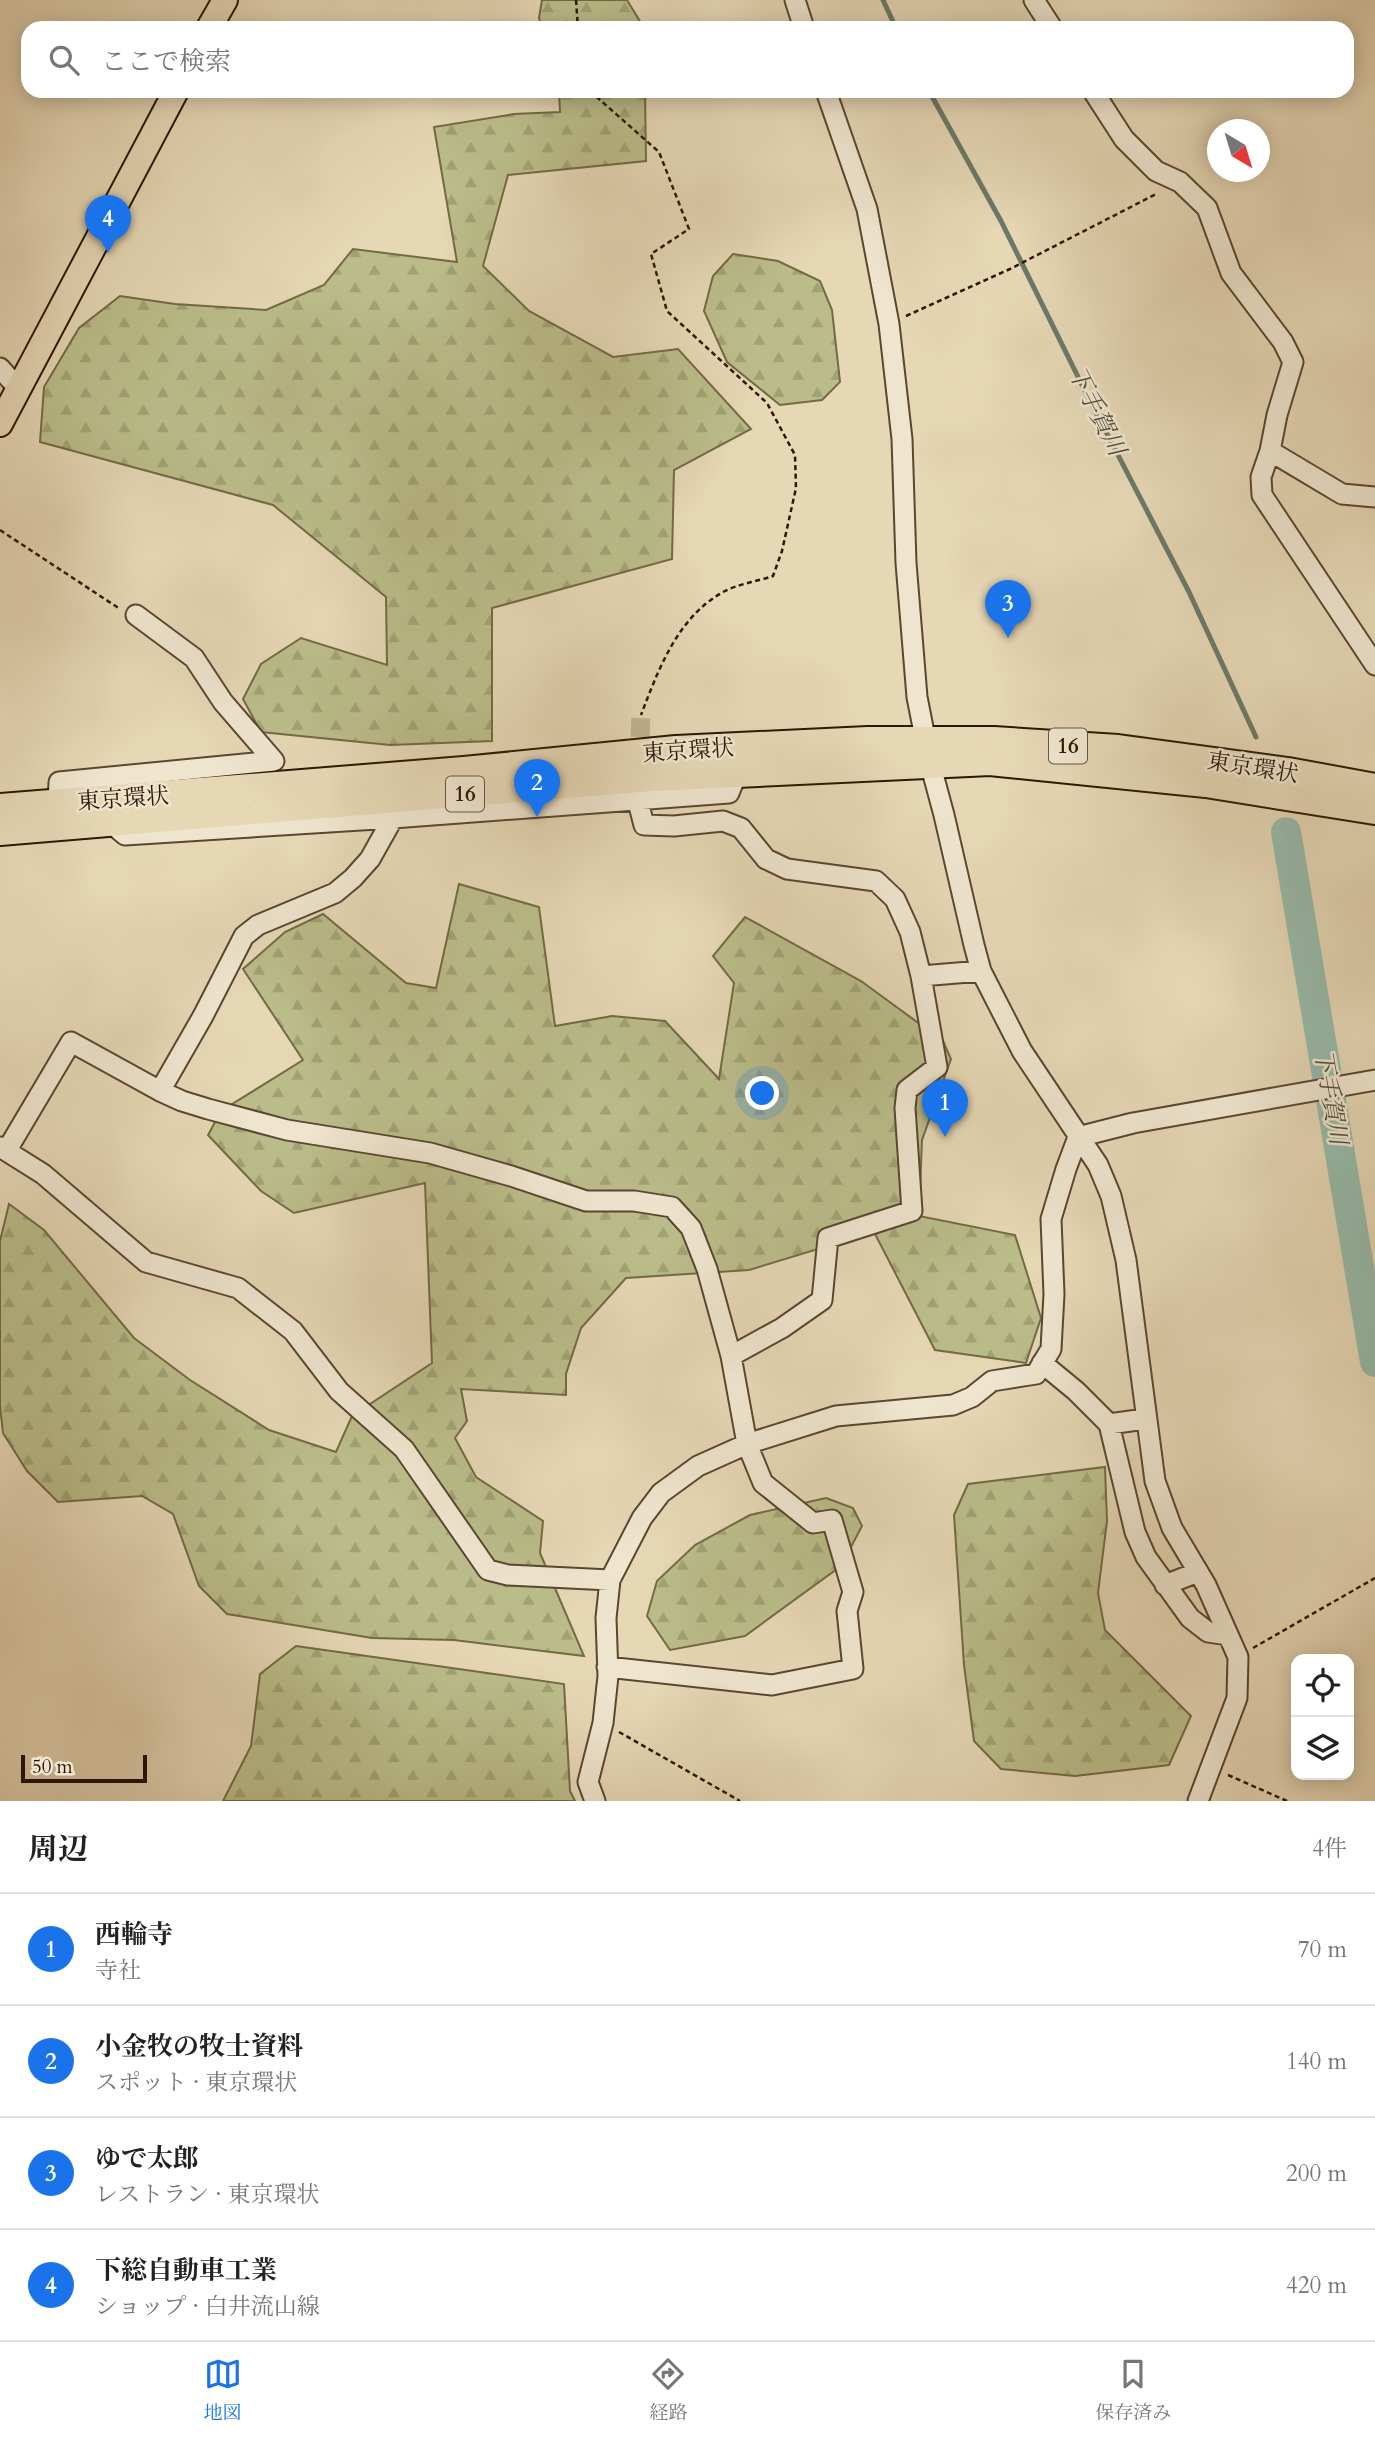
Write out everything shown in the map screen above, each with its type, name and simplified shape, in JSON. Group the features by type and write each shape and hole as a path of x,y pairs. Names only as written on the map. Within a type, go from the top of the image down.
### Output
{"highway":[{"name":"東京環状","path":"465,782 676,750 868,741 929,753 1180,780 1375,810"},
{"name":"東京環状","path":"0,831 107,815 465,782 738,771 929,753 994,741 1118,749 1275,769 1375,788"},
{"name":"東京環状","path":"0,808 58,803 107,815"}],"main road":[{"path":"213,21 225,0"},
{"path":"0,424 172,98"}],"street":[{"path":"795,0 802,21"},
{"path":"1034,0 1048,21"},
{"path":"828,98 867,209 889,324 902,439 906,563 917,696 981,971 1022,1051 1098,1165 1111,1196 1128,1273 1155,1481 1172,1528 1198,1572 1238,1657 1237,1698 1198,1801"},
{"path":"1098,98 1124,139 1156,171 1180,183 1207,208 1231,273 1283,342 1293,362 1261,477 1262,495 1375,665"},
{"path":"0,368 19,389"},
{"path":"1270,451 1342,494 1375,497"},
{"path":"58,803 59,782 66,780 276,764 223,702 194,658 136,615"},
{"path":"107,815 125,835 329,819 393,818 729,793 738,771"},
{"path":"637,798 644,825 674,826 723,821 741,828 766,859 787,869 876,881 895,900 910,932 921,976 937,1067 908,1090 905,1108 912,1211 828,1238 822,1300 782,1328 731,1356"},
{"path":"160,1091 244,936 258,925 335,893 370,859 393,818"},
{"path":"921,976 981,971"},
{"path":"607,1667 772,1685 853,1669 847,1611 853,1592 832,1520 813,1523 763,1483 747,1444 731,1356 703,1259 691,1228 673,1207 634,1201 586,1202 511,1176 429,1153 287,1130 183,1101 71,1042 3,1149 43,1174 146,1262 238,1288 293,1331 339,1391 404,1450 488,1570 508,1575 610,1580"},
{"path":"1079,1137 1133,1123 1375,1080"},
{"path":"594,1801 588,1782 603,1723 607,1667 606,1618 610,1580 642,1518 661,1493 698,1466 747,1444 836,1416 953,1405 972,1397 992,1381 1036,1374 1051,1349 1054,1294 1051,1219 1079,1137"},
{"path":"1042,1363 1076,1391 1109,1424 1135,1532 1146,1557 1165,1585 1190,1618 1208,1632 1228,1635"},
{"path":"1109,1424 1145,1419"},
{"path":"1165,1585 1198,1572"}],"path":[{"path":"576,0 578,21"},
{"path":"598,98 659,152 689,229 651,254 667,312 766,403 794,456 796,488 782,551 773,576 725,591 690,618 666,653 641,715"},
{"path":"889,324 1010,269 1180,183"},
{"path":"0,530 119,609 136,615"},
{"path":"1238,1657 1375,1578"},
{"path":"603,1723 740,1801"},
{"path":"1212,1768 1287,1801"}],"green space":[{"path":"542,0 627,0 640,21 540,21"},
{"path":"559,98 645,98 646,161 508,175 483,266 529,311 613,357 678,349 751,429 674,470 672,559 492,608 492,741 390,745 261,732 243,699 261,664 301,638 387,665 386,597 273,505 40,442 44,387 79,328 120,296 175,304 266,310 324,285 353,249 457,262 434,127 514,114 560,112"},
{"path":"733,254 778,261 820,281 832,310 840,382 822,400 780,405 727,362 704,311 713,276"},
{"path":"459,884 539,907 555,1026 612,1016 665,1021 719,1079 734,983 713,956 745,917 861,981 943,1041 951,1059 922,1140 919,1216 1015,1235 1041,1318 1026,1363 935,1350 874,1232 749,1270 626,1278 581,1328 566,1374 566,1395 461,1389 467,1421 455,1438 476,1477 543,1521 540,1553 584,1656 454,1640 372,1638 227,1614 199,1586 173,1514 142,1496 58,1502 27,1471 3,1433 0,1406 0,1241 9,1204 44,1230 134,1338 190,1380 269,1430 336,1452 352,1416 432,1363 425,1183 294,1213 261,1191 208,1135 221,1111 303,1060 243,969 285,932 323,914 406,983 436,988"},
{"path":"1105,1467 1107,1521 1098,1593 1105,1630 1191,1716 1169,1765 1075,1776 1001,1769 974,1741 964,1665 954,1515 968,1484"},
{"path":"826,1498 853,1508 862,1526 841,1566 745,1636 670,1650 647,1616 657,1581 695,1545 750,1515"},
{"path":"296,1646 564,1684 570,1791 575,1801 223,1801 251,1746 260,1674"}],"waterway":[{"name":"下手賀川","path":"883,0 893,21"},
{"name":"下手賀川","path":"933,98 1001,221 1189,592 1256,737"},
{"name":"下手賀川","path":"1286,832 1375,1362"}],"tunnel":[{"path":"639,766 641,715"}],"place":[{"name":"下総自動車工業","path":"108,253"},
{"name":"ゆで太郎","path":"1008,638"},
{"name":"小金牧の牧士資料","path":"537,817"},
{"name":"西輪寺","path":"945,1137"}]}
